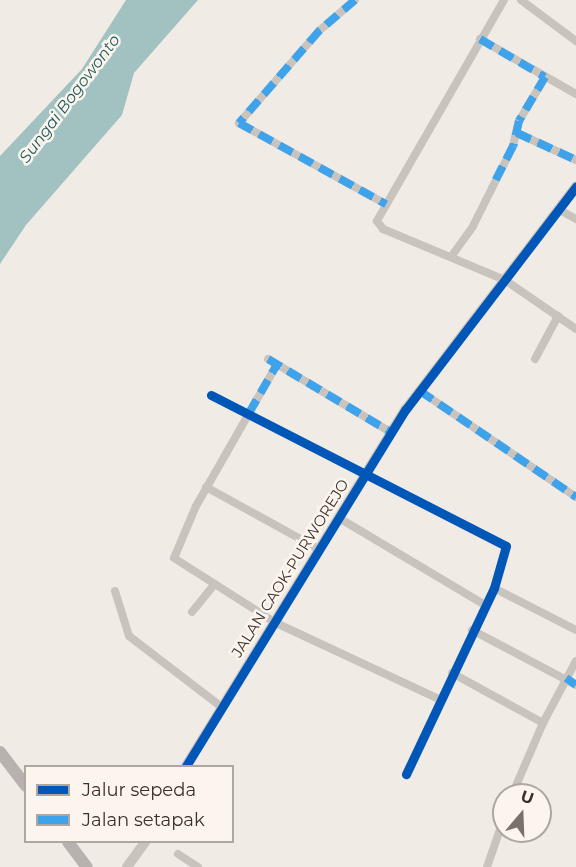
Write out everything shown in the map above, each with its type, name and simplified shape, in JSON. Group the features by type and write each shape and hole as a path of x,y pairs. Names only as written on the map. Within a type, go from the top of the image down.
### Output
{"main road":[{"path":"0,752 24,783"},
{"path":"69,843 87,867"}],"street":[{"path":"355,0 320,31 239,123 386,204"},
{"path":"504,0 377,221 383,228 453,255 505,280 576,328"},
{"path":"521,0 576,41"},
{"path":"480,39 576,94"},
{"path":"453,255 473,226 518,133 519,121 545,77"},
{"path":"518,133 576,160"},
{"name":"JALAN CAOK-PURWOREJO","path":"187,765 219,705 276,623 319,549 420,391 576,187"},
{"path":"558,209 576,219"},
{"path":"536,359 558,316"},
{"path":"268,359 276,366 392,433"},
{"path":"276,366 206,487 174,558 276,623 439,699"},
{"path":"420,391 576,497"},
{"path":"211,395 506,546 494,588 439,699 406,774"},
{"path":"206,487 319,549"},
{"path":"339,518 485,605"},
{"path":"192,612 215,584"},
{"path":"494,588 576,630"},
{"path":"115,591 129,636 219,705"},
{"path":"472,630 576,685"},
{"path":"517,783 543,723 576,661"},
{"path":"452,673 543,723"},
{"path":"127,867 144,843"},
{"path":"487,867 495,843"},
{"path":"178,854 198,867"}],"water":[{"name":"Sungai Bogowonto","path":"126,0 198,0 134,73 122,115 26,225 0,264 0,156 82,69"}],"marked path":[{"path":"355,0 319,31 239,123 386,204"},
{"path":"480,39 545,77 519,121 513,146 492,187"},
{"path":"517,133 576,160"},
{"path":"268,359 392,433"},
{"path":"249,413 276,366"},
{"path":"420,391 576,497"},
{"path":"566,678 576,685"}],"cycle path":[{"path":"187,765 406,409 576,187"},
{"path":"211,395 506,546 494,588 406,774"}]}
